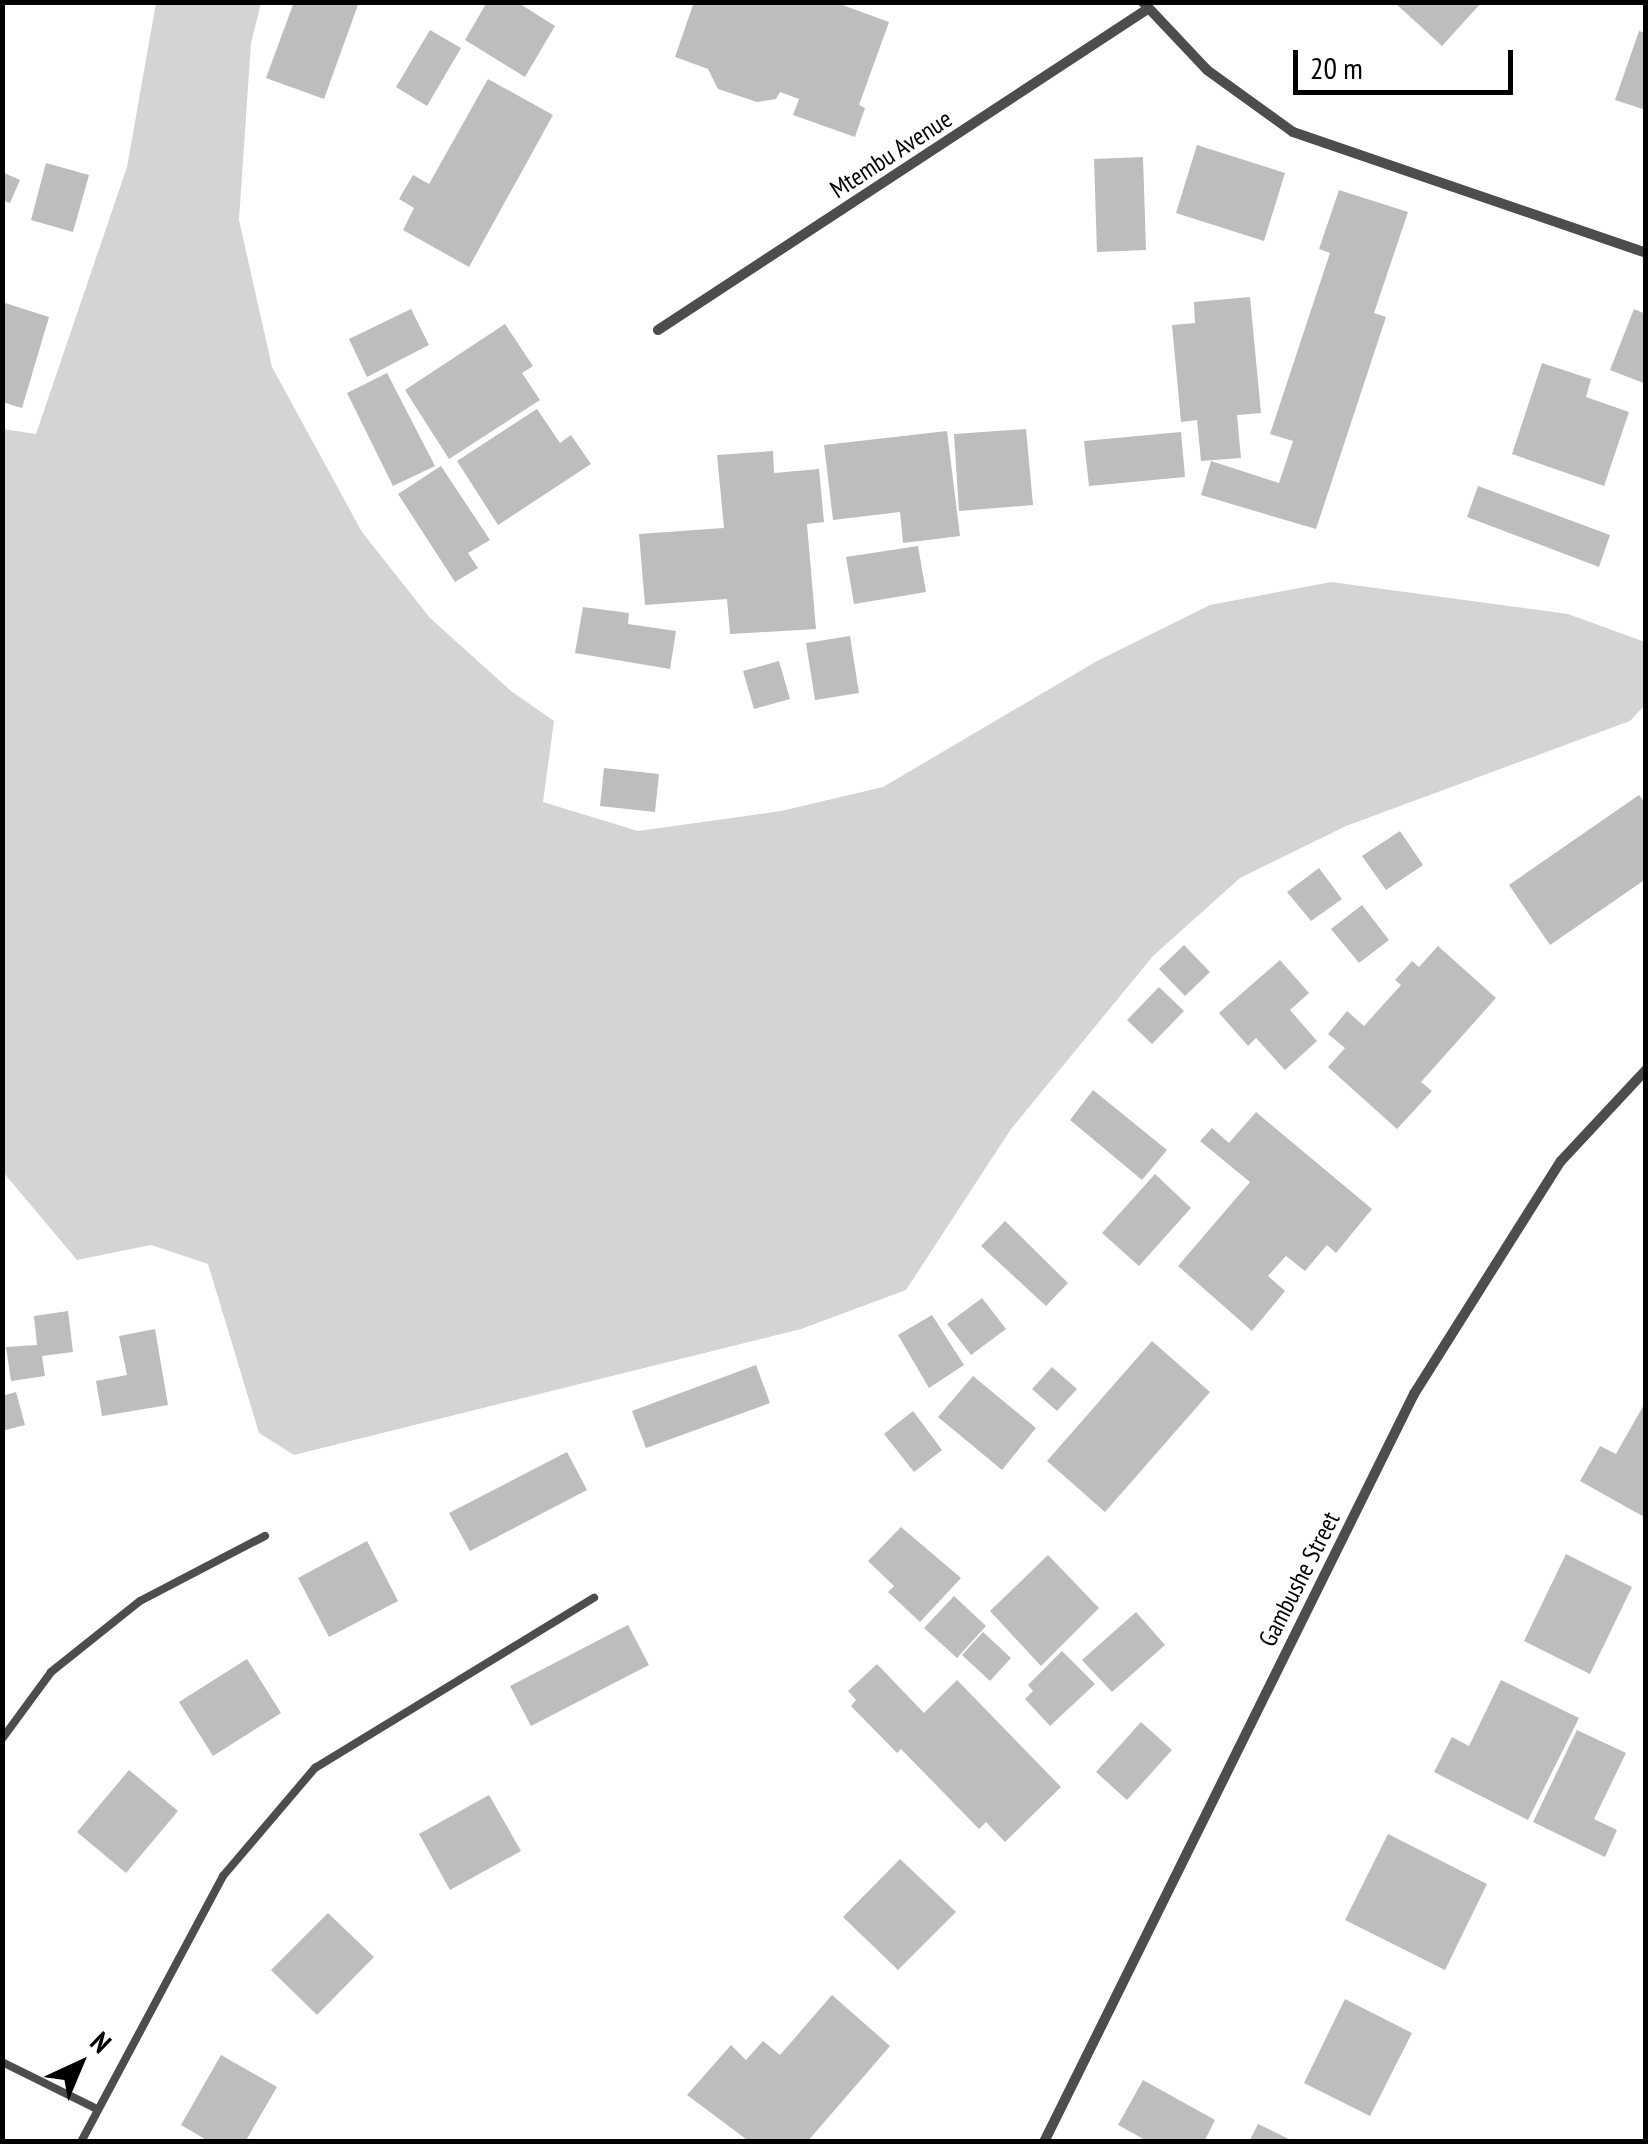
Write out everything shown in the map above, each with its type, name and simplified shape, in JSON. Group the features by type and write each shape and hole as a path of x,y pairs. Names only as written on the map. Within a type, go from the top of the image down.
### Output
{"street":[{"name":"Mtembu Avenue","path":"658,330 1144,6 1207,70 1293,132 1646,254"},
{"name":"Gambushe Street","path":"1044,2142 1414,1394 1561,1161 1646,1070"}],"lane":[{"path":"2,1740 51,1672 140,1601 265,1536"},
{"path":"80,2142 223,1876 315,1768 594,1598"},
{"path":"2,2062 95,2108"}],"shaded area":[{"path":"156,3 261,3 251,43 239,220 272,367 362,532 430,618 511,691 554,721 543,802 638,831 781,811 883,787 1097,661 1210,605 1331,582 1568,614 1645,642 1645,705 1630,721 1346,826 1240,878 1153,956 1011,1129 906,1290 801,1329 294,1455 259,1433 208,1264 151,1245 77,1260 3,1172 3,429 36,434 127,167"}],"building":[{"path":"294,2 359,2 324,99 266,78"},
{"path":"487,2 517,2 555,26 525,77 465,40"},
{"path":"694,2 834,2 889,22 859,105 865,108 855,137 793,115 799,99 780,92 776,99 757,102 718,89 708,69 675,57"},
{"path":"1394,2 1482,2 1442,46"},
{"path":"430,30 461,48 427,106 396,87"},
{"path":"1639,31 1646,33 1646,110 1615,100"},
{"path":"488,79 553,115 469,267 403,230 414,208 399,199 413,175 429,184"},
{"path":"1197,145 1285,173 1264,241 1176,213"},
{"path":"1143,157 1146,250 1097,252 1094,159"},
{"path":"46,163 89,175 73,232 31,220"},
{"path":"2,172 20,180 10,203 2,200"},
{"path":"1339,190 1408,212 1374,313 1386,317 1316,529 1201,495 1211,461 1279,483 1293,441 1270,434 1330,253 1319,249"},
{"path":"1250,297 1261,413 1237,415 1241,458 1201,461 1197,420 1181,422 1172,325 1195,323 1194,302"},
{"path":"2,302 49,317 22,408 2,402"},
{"path":"411,309 429,345 367,377 349,339"},
{"path":"1634,309 1646,314 1646,384 1610,370"},
{"path":"505,324 533,366 522,373 540,400 449,459 405,390"},
{"path":"1542,363 1591,379 1586,397 1629,412 1604,486 1512,454"},
{"path":"387,373 435,466 393,486 347,393"},
{"path":"537,409 560,443 571,435 591,464 498,525 457,461"},
{"path":"1026,429 1033,505 959,511 954,434"},
{"path":"947,431 960,536 903,543 900,512 833,520 824,445"},
{"path":"1181,432 1185,477 1089,486 1084,441"},
{"path":"773,451 774,473 819,469 824,522 807,524 816,629 730,634 727,599 645,605 639,534 724,528 717,455"},
{"path":"441,466 490,540 468,553 478,568 455,582 398,494"},
{"path":"1478,486 1610,535 1599,567 1467,517"},
{"path":"918,546 926,592 854,604 846,557"},
{"path":"583,607 629,613 628,624 676,631 670,669 575,653"},
{"path":"850,636 859,693 815,700 806,643"},
{"path":"779,661 790,699 754,709 743,671"},
{"path":"604,768 659,774 655,812 600,806"},
{"path":"1639,795 1646,804 1646,879 1550,945 1509,885"},
{"path":"1400,831 1423,865 1386,890 1362,856"},
{"path":"1319,868 1342,899 1311,921 1287,892"},
{"path":"1362,905 1389,940 1359,963 1331,929"},
{"path":"1184,945 1210,972 1185,996 1159,969"},
{"path":"1438,946 1496,998 1421,1082 1432,1091 1397,1129 1328,1067 1345,1048 1328,1034 1347,1011 1364,1026 1401,985 1395,980 1412,961 1419,967"},
{"path":"1280,960 1309,993 1290,1010 1317,1041 1285,1070 1256,1038 1248,1046 1219,1013"},
{"path":"1159,987 1184,1011 1152,1044 1127,1020"},
{"path":"1093,1090 1167,1150 1142,1180 1070,1120"},
{"path":"1256,1112 1372,1209 1336,1253 1327,1245 1305,1271 1286,1256 1268,1276 1285,1291 1252,1331 1178,1266 1250,1182 1200,1141 1212,1128 1229,1143"},
{"path":"1155,1174 1191,1208 1139,1266 1102,1233"},
{"path":"1005,1221 1068,1283 1046,1306 981,1246"},
{"path":"982,1298 1006,1329 971,1355 947,1324"},
{"path":"68,1311 73,1352 42,1356 45,1376 11,1381 6,1347 37,1345 34,1316"},
{"path":"932,1315 964,1365 929,1388 898,1335"},
{"path":"155,1329 168,1405 102,1416 96,1381 127,1375 119,1336"},
{"path":"1152,1341 1210,1392 1105,1512 1047,1461"},
{"path":"756,1365 770,1403 646,1448 632,1411"},
{"path":"1052,1367 1077,1389 1057,1411 1032,1389"},
{"path":"973,1376 1036,1428 1002,1470 938,1417"},
{"path":"16,1392 25,1425 2,1431 2,1396"},
{"path":"1646,1401 1646,1518 1580,1481 1600,1446 1616,1454"},
{"path":"913,1411 942,1450 914,1472 884,1434"},
{"path":"567,1452 587,1490 470,1551 449,1513"},
{"path":"901,1527 961,1578 920,1622 888,1592 894,1586 868,1561"},
{"path":"367,1541 398,1601 329,1637 298,1578"},
{"path":"1566,1554 1632,1587 1590,1674 1524,1641"},
{"path":"1048,1555 1099,1608 1041,1666 990,1611"},
{"path":"954,1596 986,1626 957,1658 924,1628"},
{"path":"1136,1612 1165,1645 1112,1692 1082,1660"},
{"path":"628,1625 649,1665 531,1726 510,1686"},
{"path":"983,1632 1011,1658 990,1681 962,1655"},
{"path":"1062,1651 1095,1684 1050,1726 1025,1699 1033,1691 1028,1685"},
{"path":"247,1659 281,1713 213,1756 179,1702"},
{"path":"877,1664 924,1713 957,1680 1061,1787 1005,1842 986,1822 979,1829 901,1749 897,1753 851,1706 856,1700 848,1691"},
{"path":"1501,1680 1579,1718 1528,1820 1434,1772 1452,1737 1469,1746"},
{"path":"1141,1722 1172,1750 1127,1800 1096,1772"},
{"path":"1577,1730 1626,1753 1594,1819 1617,1830 1605,1857 1533,1822"},
{"path":"129,1770 178,1811 126,1873 77,1832"},
{"path":"489,1795 521,1851 450,1890 419,1834"},
{"path":"1388,1834 1487,1884 1445,1970 1345,1920"},
{"path":"900,1859 956,1912 898,1970 843,1917"},
{"path":"328,1913 374,1957 317,2015 271,1970"},
{"path":"832,1995 890,2046 807,2142 750,2142 687,2095 731,2045 746,2060 763,2041 780,2055"},
{"path":"1345,1999 1412,2033 1370,2116 1304,2083"},
{"path":"221,2055 277,2087 245,2142 210,2142 181,2125"},
{"path":"1143,2080 1215,2120 1204,2142 1149,2142 1118,2125"},
{"path":"1258,2124 1295,2142 1249,2142"}]}
